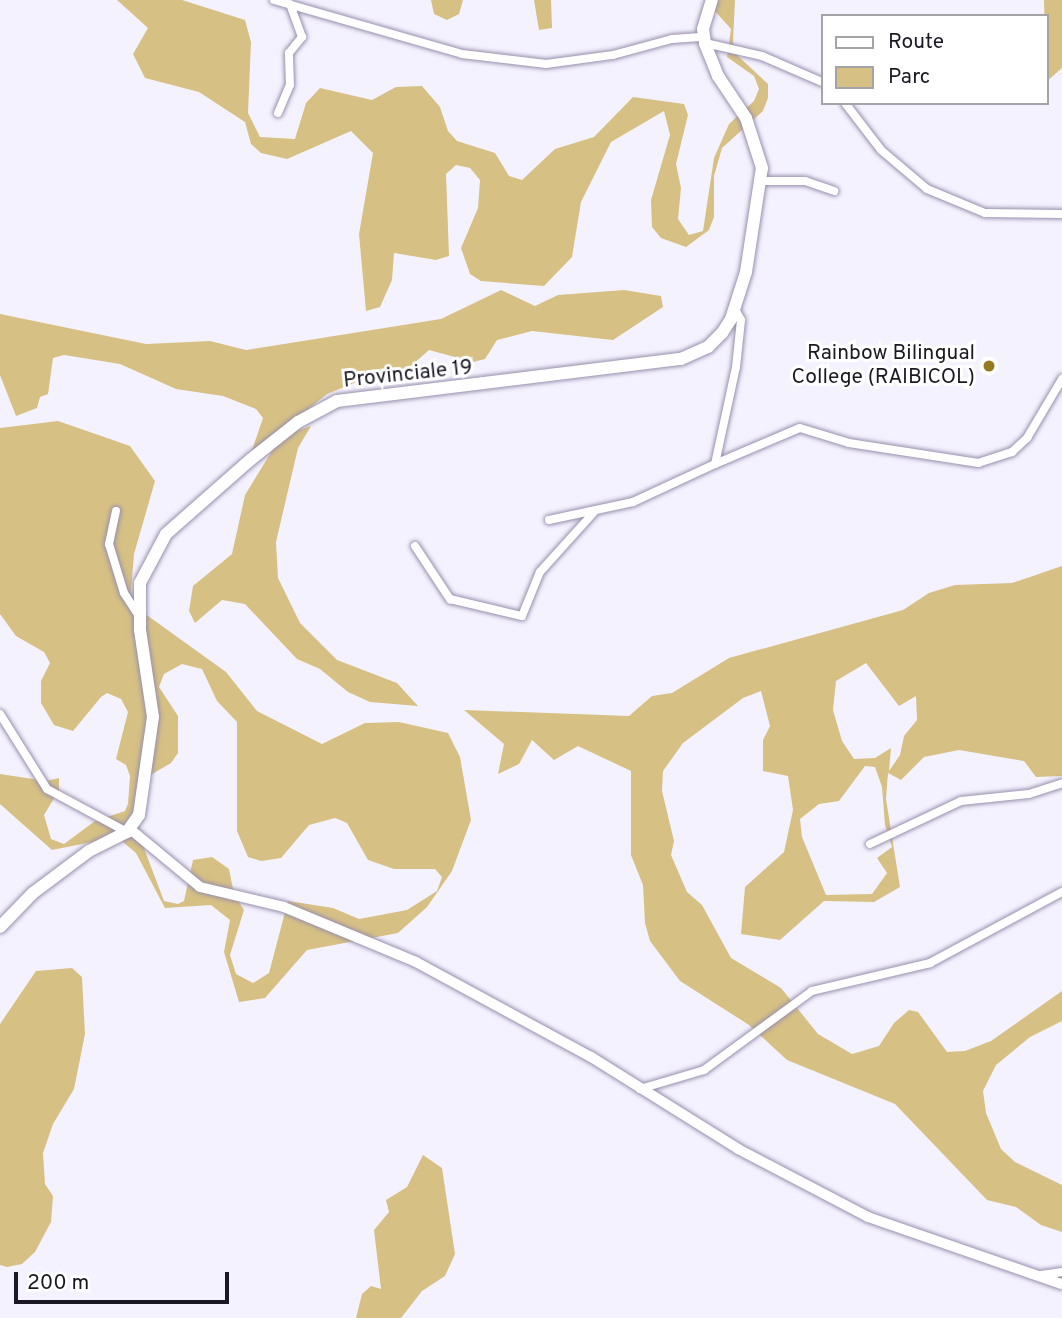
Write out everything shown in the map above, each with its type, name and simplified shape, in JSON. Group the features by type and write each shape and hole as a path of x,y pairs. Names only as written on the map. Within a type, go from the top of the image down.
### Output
{"main road":[{"path":"704,40 712,0"},
{"name":"Provinciale 19","path":"128,830 141,806 153,717 139,616 145,570 166,534 250,460 323,408 346,400 681,359 715,341 735,309 761,181 754,138 704,40"},
{"path":"0,928 33,893 75,861 128,830"}],"street":[{"path":"274,0 462,54 546,64 613,55 672,39 704,40 762,56 820,81"},
{"path":"278,113 290,85 289,54 302,37 290,4"},
{"path":"847,105 900,170 927,189 985,213 1062,214"},
{"path":"761,181 805,181 834,191"},
{"path":"715,464 736,367 741,320 735,309"},
{"path":"549,520 595,511 654,494 715,464 800,428 849,443 978,463 1012,452 1027,438 1062,379"},
{"path":"116,511 109,544 124,593 139,616"},
{"path":"415,546 450,599 522,616 540,572 595,511"},
{"path":"0,714 47,789 128,830 200,887 284,907 416,962 591,1057 738,1149 868,1217 1062,1284"},
{"path":"870,844 970,798 1029,794 1062,783"},
{"path":"639,1089 704,1070 812,991 930,963 1062,892"},
{"path":"1035,1275 1062,1272"}],"green space":[{"path":"117,0 182,0 245,20 251,42 248,113 260,137 295,139 306,103 320,88 372,100 396,87 422,86 440,107 448,131 457,141 495,153 509,176 522,180 555,149 594,137 633,97 684,104 688,115 676,164 681,188 678,219 689,235 703,231 714,158 729,124 754,101 759,89 754,76 727,57 731,29 705,0 735,0 733,42 738,56 768,84 768,98 763,111 722,148 714,176 714,217 709,230 686,247 661,238 652,227 651,200 670,135 664,111 611,142 581,202 572,257 544,286 481,281 470,274 461,248 478,208 480,180 470,168 456,165 446,174 449,256 436,260 394,253 392,280 380,307 366,311 359,234 373,153 351,131 287,159 261,153 251,144 245,122 199,92 145,78 133,54 148,28"},
{"path":"431,0 463,0 459,14 447,20 434,14"},
{"path":"534,0 551,0 552,28 539,30"},
{"path":"1044,0 1062,0 1062,68 1048,80 1048,14 1044,14"},
{"path":"501,290 535,306 558,295 624,290 661,296 663,307 613,340 532,331 497,340 485,359 473,362 429,350 394,381 359,381 327,394 250,456 263,418 256,409 223,396 176,389 120,364 64,355 53,358 48,394 40,397 37,408 16,416 0,375 0,314 146,344 210,341 246,350 441,319"},
{"path":"58,421 130,446 155,481 134,554 130,603 226,672 257,711 322,744 365,723 399,722 448,733 460,757 471,820 452,871 427,907 398,933 307,950 265,998 239,1002 224,952 230,920 211,905 165,908 136,853 117,837 52,850 0,804 0,774 46,781 59,778 59,790 44,815 51,839 64,844 95,821 125,811 130,776 126,765 116,759 128,712 121,699 107,693 101,697 73,731 54,725 41,703 41,681 50,663 44,652 16,636 0,614 0,428","holes":["182,664 202,669 217,701 237,722 237,831 248,857 261,861 281,858 309,825 335,818 347,823 368,860 394,869 435,869 442,877 437,891 407,910 359,919 333,908 288,901 269,973 253,983 236,974 230,955 244,910 234,894 229,869 212,857 193,860 184,901 178,904 164,901 139,835 140,796 147,777 171,763 178,753 178,716 159,687 164,674"]},
{"path":"311,426 298,448 276,542 278,578 300,623 337,660 397,683 418,706 370,702 348,692 320,669 297,659 245,604 222,600 195,623 189,611 193,586 232,554 245,495 281,436"},
{"path":"1062,566 1062,776 1036,777 1024,761 959,750 924,757 901,780 888,773 886,799 900,887 874,902 824,901 780,940 741,934 745,887 784,852 793,810 788,776 763,771 763,740 770,726 761,691 743,698 683,743 663,771 662,791 674,841 671,855 687,892 702,905 731,958 781,988 818,1034 852,1054 879,1046 894,1023 909,1010 918,1012 947,1052 965,1051 991,1041 1062,991 1062,1021 1030,1037 996,1065 983,1091 986,1113 1001,1149 1015,1162 1062,1185 1062,1232 1041,1225 1016,1207 987,1200 895,1104 787,1060 749,1025 680,981 650,941 645,923 643,885 631,855 631,771 578,746 554,760 532,740 519,764 498,774 504,744 464,710 629,716 652,696 672,693 729,658 903,610 929,593 955,585 1012,583","holes":["866,663 899,706 916,696 917,720 904,736 900,755 889,771 891,748 875,758 854,759 842,741 833,710 836,681","865,766 875,767 882,787 885,825 892,847 877,858 887,873 872,894 826,895 802,837 800,819 819,804 839,801"]},
{"path":"72,968 82,977 85,1034 74,1089 53,1124 43,1153 45,1184 53,1196 51,1222 35,1252 22,1264 7,1267 0,1265 0,1024 36,971"},
{"path":"423,1155 442,1168 455,1254 445,1276 422,1291 401,1318 356,1318 362,1294 371,1286 381,1289 374,1230 389,1212 386,1200 407,1187"}],"place":[{"name":"Rainbow Bilingual College (RAIBICOL)","path":"989,366"}]}
